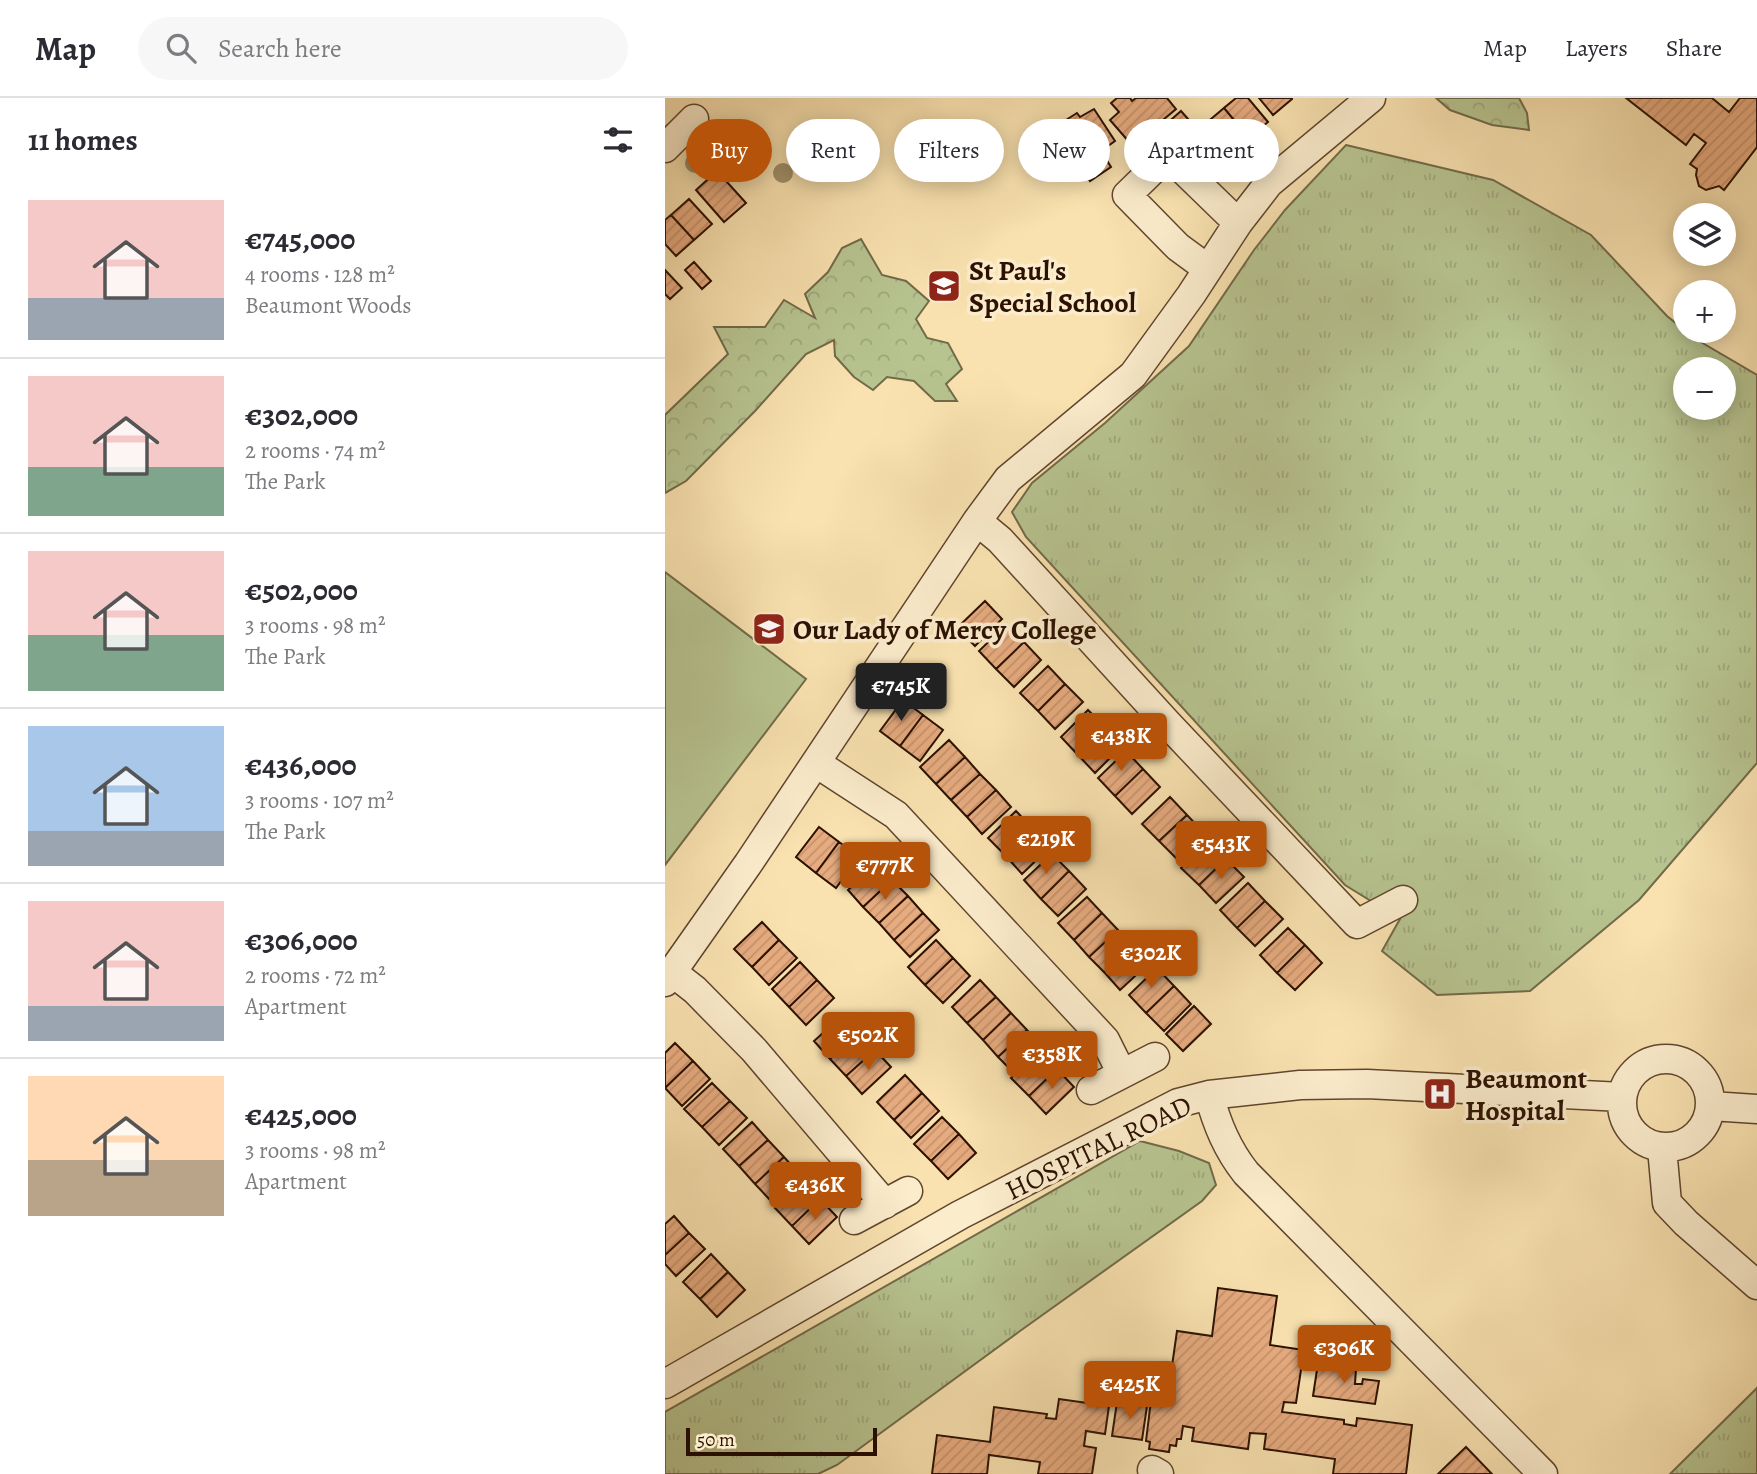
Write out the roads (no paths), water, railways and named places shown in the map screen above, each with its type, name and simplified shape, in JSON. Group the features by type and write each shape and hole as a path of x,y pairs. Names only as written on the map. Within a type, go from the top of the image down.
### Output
{"street":[{"path":"854,1220 897,1198 695,990 669,977 1008,479 1133,375 1238,223 1269,183 1371,98"},
{"path":"665,148 686,127"},
{"path":"1208,270 1178,247 1127,195 1168,155 1238,223"},
{"path":"977,522 1000,540 1167,723 1357,924 1403,900"},
{"path":"816,763 896,815 1105,1040 1122,1074"},
{"path":"1091,1090 1155,1057"},
{"path":"1659,1059 1675,1059 1692,1067 1704,1079 1711,1106 1702,1130 1689,1142 1662,1148 1639,1139 1628,1127 1622,1110 1622,1097 1630,1077 1643,1065 1659,1059"},
{"name":"HOSPITAL ROAD","path":"665,1384 960,1215 1178,1103 1209,1095 1300,1085 1367,1084 1622,1097"},
{"path":"1209,1095 1222,1135 1233,1157 1246,1173 1543,1474"},
{"path":"1711,1106 1757,1109"},
{"path":"1662,1148 1667,1203 1686,1223 1757,1284"}],"place":[{"name":"St Paul's Special School","path":"944,286"},
{"name":"Our Lady of Mercy College","path":"769,629"},
{"name":"Beaumont Hospital","path":"1440,1094"}]}
